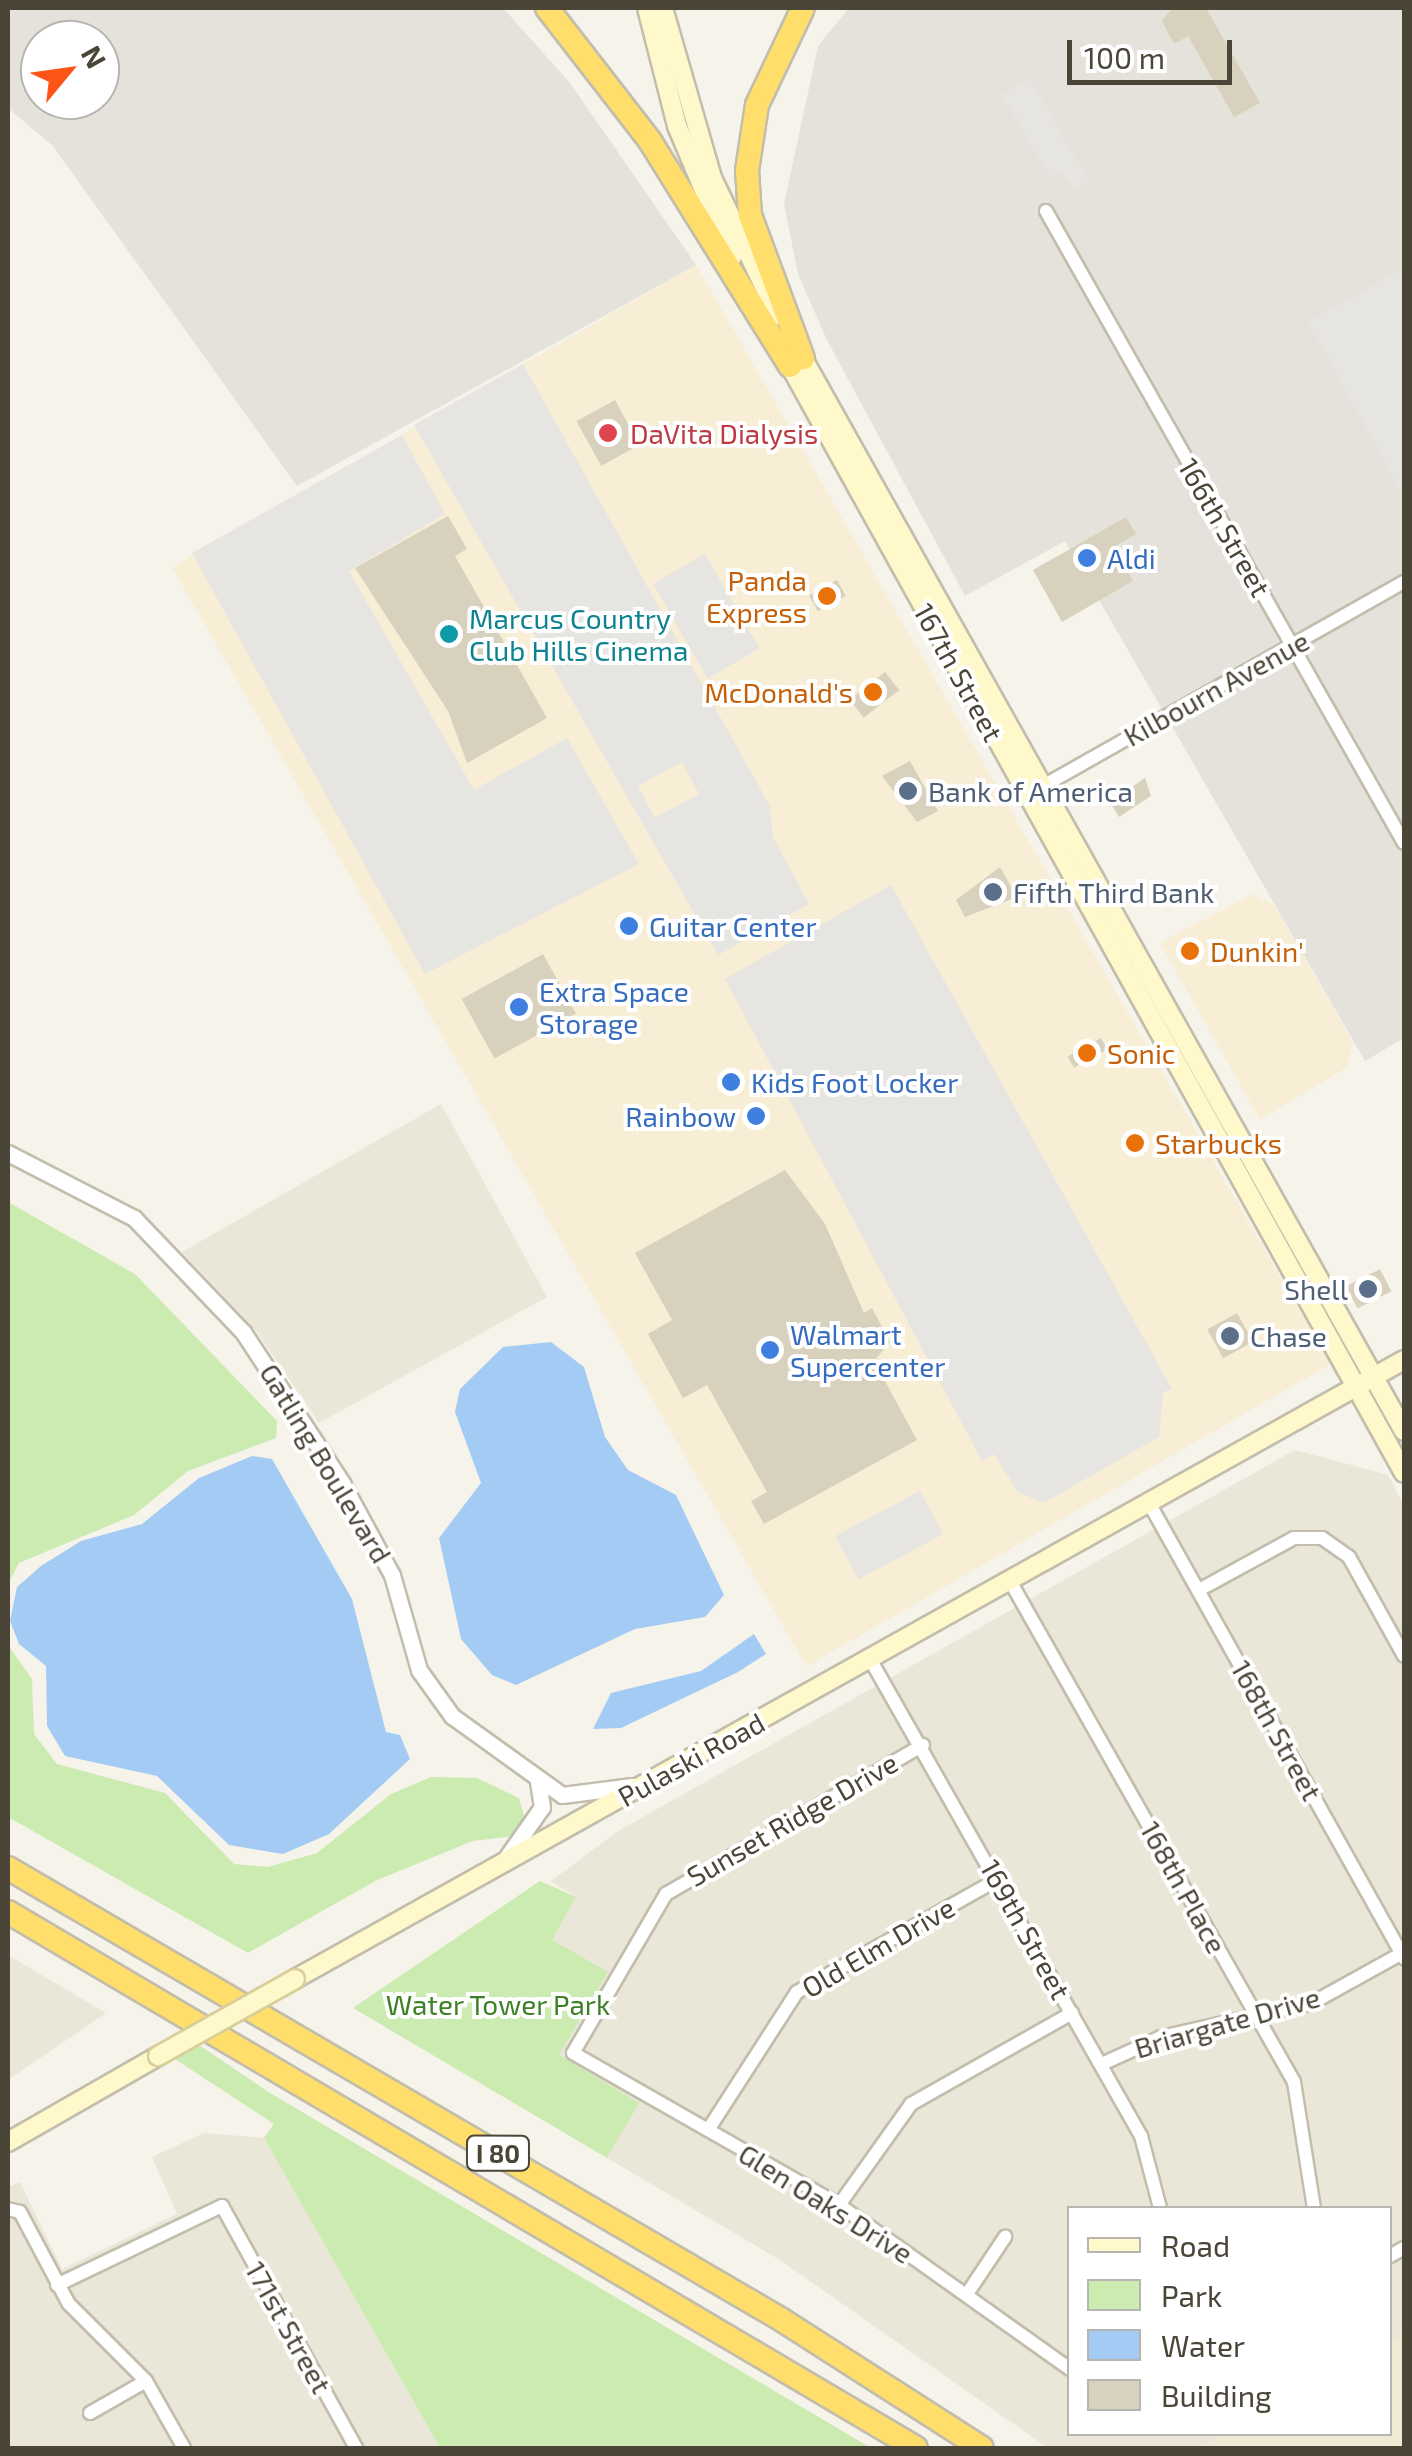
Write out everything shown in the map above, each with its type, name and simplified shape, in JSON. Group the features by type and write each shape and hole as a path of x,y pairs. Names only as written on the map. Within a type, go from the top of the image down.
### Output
{"highway":[{"path":"547,8 650,141 796,362"},
{"path":"796,362 750,215 748,170 757,105 802,8"},
{"name":"I 80","path":"8,1868 766,2310 982,2448"},
{"name":"I 80","path":"8,1912 916,2448"}],"main road":[{"name":"167th Street","path":"647,8 700,186 1027,795 1404,1473"},
{"name":"167th Street","path":"663,8 712,178 796,362 1044,785 1404,1431"},
{"name":"Pulaski Road","path":"8,2142 1404,1360"}],"street":[{"name":"166th Street","path":"1046,211 1404,842"},
{"name":"Kilbourn Avenue","path":"1027,795 1404,582"},
{"name":"Gatling Boulevard","path":"8,1153 134,1218 243,1332 302,1413 392,1574 428,1688 538,1782 578,1798 653,1781"},
{"name":"168th Street","path":"1149,1503 1404,1954"},
{"path":"1199,1590 1304,1537 1349,1557 1404,1656"},
{"name":"168th Place","path":"1010,1581 1256,2015 1302,2108 1314,2206"},
{"name":"169th Street","path":"870,1659 923,1745 1102,2064 1148,2151 1160,2206"},
{"name":"Sunset Ridge Drive","path":"573,2053 666,1894 923,1745"},
{"path":"503,1863 542,1808 538,1782"},
{"name":"Old Elm Drive","path":"708,2130 797,1992 998,1879"},
{"name":"Briargate Drive","path":"1102,2064 1161,2037 1312,2003 1404,1954"},
{"path":"840,2205 911,2104 1072,2013"},
{"name":"Glen Oaks Drive","path":"573,2053 840,2205 1067,2366"},
{"name":"171st Street","path":"57,2285 222,2206 356,2448"},
{"path":"8,2208 20,2212 57,2285 146,2381 184,2448"},
{"path":"967,2294 1005,2238"},
{"path":"90,2414 146,2381"}],"shaded area":[{"path":"8,8 503,8 570,83 696,265 297,486 53,146 22,120 120,120 120,20 20,20 20,118 8,108"},
{"path":"849,8 1404,8 1404,1038 1365,1061 1065,541 965,596 827,340 798,274 784,204 818,46"},
{"path":"1030,79 1089,182 1077,189 1058,172 1049,176 1002,95"},
{"path":"696,265 1330,1364 807,1666 172,568"},
{"path":"1404,268 1403,385 1404,497 1308,322"},
{"path":"523,364 770,806 773,837 809,904 718,955 414,425","holes":["682,762 699,794 655,818 638,786"]},
{"path":"402,435 445,514 349,571 474,790 567,738 639,864 425,974 192,553"},
{"path":"705,554 760,648 708,678 653,584"},
{"path":"891,885 1172,1389 1163,1392 1159,1437 1043,1503 1018,1492 994,1454 982,1461 725,979"},
{"path":"1253,894 1275,906 1353,1043 1347,1067 1260,1120 1160,943"},
{"path":"441,1104 547,1297 319,1423 257,1332 182,1252"},
{"path":"1295,1450 1388,1475 1404,1506 1404,2334 1392,2342 1392,2206 1067,2206 1067,2436 1221,2436 1198,2448 1048,2448 780,2260 607,2158 638,2103 559,2056 552,1940 576,1897 551,1881 618,1831"},
{"path":"920,1491 943,1534 858,1579 835,1536"},
{"path":"8,1955 106,2013 8,2080"},
{"path":"204,2133 264,2138 440,2448 8,2448 8,2187 20,2182 62,2269 177,2214 152,2157"},
{"path":"1404,2334 1404,2448 1198,2448 1221,2436 1392,2436 1392,2342"}],"green space":[{"path":"8,1202 135,1274 277,1421 276,1438 188,1471 134,1515 19,1563 8,1584"},
{"path":"8,1645 32,1679 34,1734 57,1764 165,1793 234,1864 268,1867 317,1853 391,1794 431,1777 477,1778 519,1798 524,1816 514,1836 473,1841 377,1880 248,1953 8,1817"},
{"name":"Water Tower Park","path":"540,1881 576,1897 552,1940 608,1972 559,2055 639,2103 607,2158 353,2008"},
{"path":"199,2045 270,2093 871,2448 440,2448 264,2138 274,2124 175,2059"}],"water":[{"path":"551,1342 584,1367 605,1437 628,1470 676,1495 724,1595 705,1617 635,1629 516,1685 492,1675 461,1639 439,1538 481,1483 455,1412 460,1389 503,1347"},
{"path":"252,1456 272,1459 352,1599 386,1732 400,1735 410,1759 329,1834 283,1854 229,1845 157,1776 65,1756 47,1726 46,1666 19,1644 10,1621 17,1587 41,1566 81,1541 142,1524 199,1478"},
{"path":"754,1634 766,1654 738,1672 621,1728 593,1729 611,1693 701,1671"}],"building":[{"path":"1172,8 1206,8 1260,103 1234,117 1188,36 1174,44 1162,21"},
{"name":"DaVita Dialysis","path":"615,400 640,445 601,466 577,421"},
{"name":"Marcus Country Club Hills Cinema","path":"448,516 467,549 455,556 547,718 467,763 448,711 355,568"},
{"name":"Aldi","path":"1126,517 1136,534 1114,547 1133,581 1062,622 1033,570"},
{"name":"Panda Express","path":"837,580 846,596 818,611 809,596"},
{"name":"McDonald's","path":"885,672 899,690 864,718 850,700"},
{"name":"Bank of America","path":"910,761 938,811 917,822 882,776"},
{"path":"1145,778 1151,796 1119,817 1110,802"},
{"name":"Fifth Third Bank","path":"1000,867 1017,897 965,917 956,900"},
{"name":"Extra Space Storage","path":"543,954 576,1013 495,1059 462,999"},
{"name":"Sonic","path":"1101,1038 1107,1049 1074,1068 1068,1056"},
{"name":"Walmart Supercenter","path":"785,1170 825,1224 864,1313 872,1308 890,1342 874,1361 917,1440 764,1524 751,1501 767,1492 707,1385 683,1398 648,1334 672,1320 635,1253"},
{"name":"Shell","path":"1380,1269 1391,1291 1357,1309 1346,1286"},
{"name":"Chase","path":"1237,1313 1253,1342 1223,1358 1207,1329"}],"place":[{"name":"DaVita Dialysis","path":"608,433"},
{"name":"Aldi","path":"1087,558"},
{"name":"Panda Express","path":"827,596"},
{"name":"Marcus Country Club Hills Cinema","path":"449,634"},
{"name":"McDonald's","path":"873,692"},
{"name":"Bank of America","path":"908,791"},
{"name":"Fifth Third Bank","path":"993,892"},
{"name":"Guitar Center","path":"629,926"},
{"name":"Dunkin'","path":"1190,951"},
{"name":"Extra Space Storage","path":"519,1007"},
{"name":"Sonic","path":"1087,1053"},
{"name":"Kids Foot Locker","path":"731,1082"},
{"name":"Rainbow","path":"756,1116"},
{"name":"Starbucks","path":"1135,1143"},
{"name":"Shell","path":"1368,1289"},
{"name":"Chase","path":"1230,1336"},
{"name":"Walmart Supercenter","path":"770,1350"}]}
